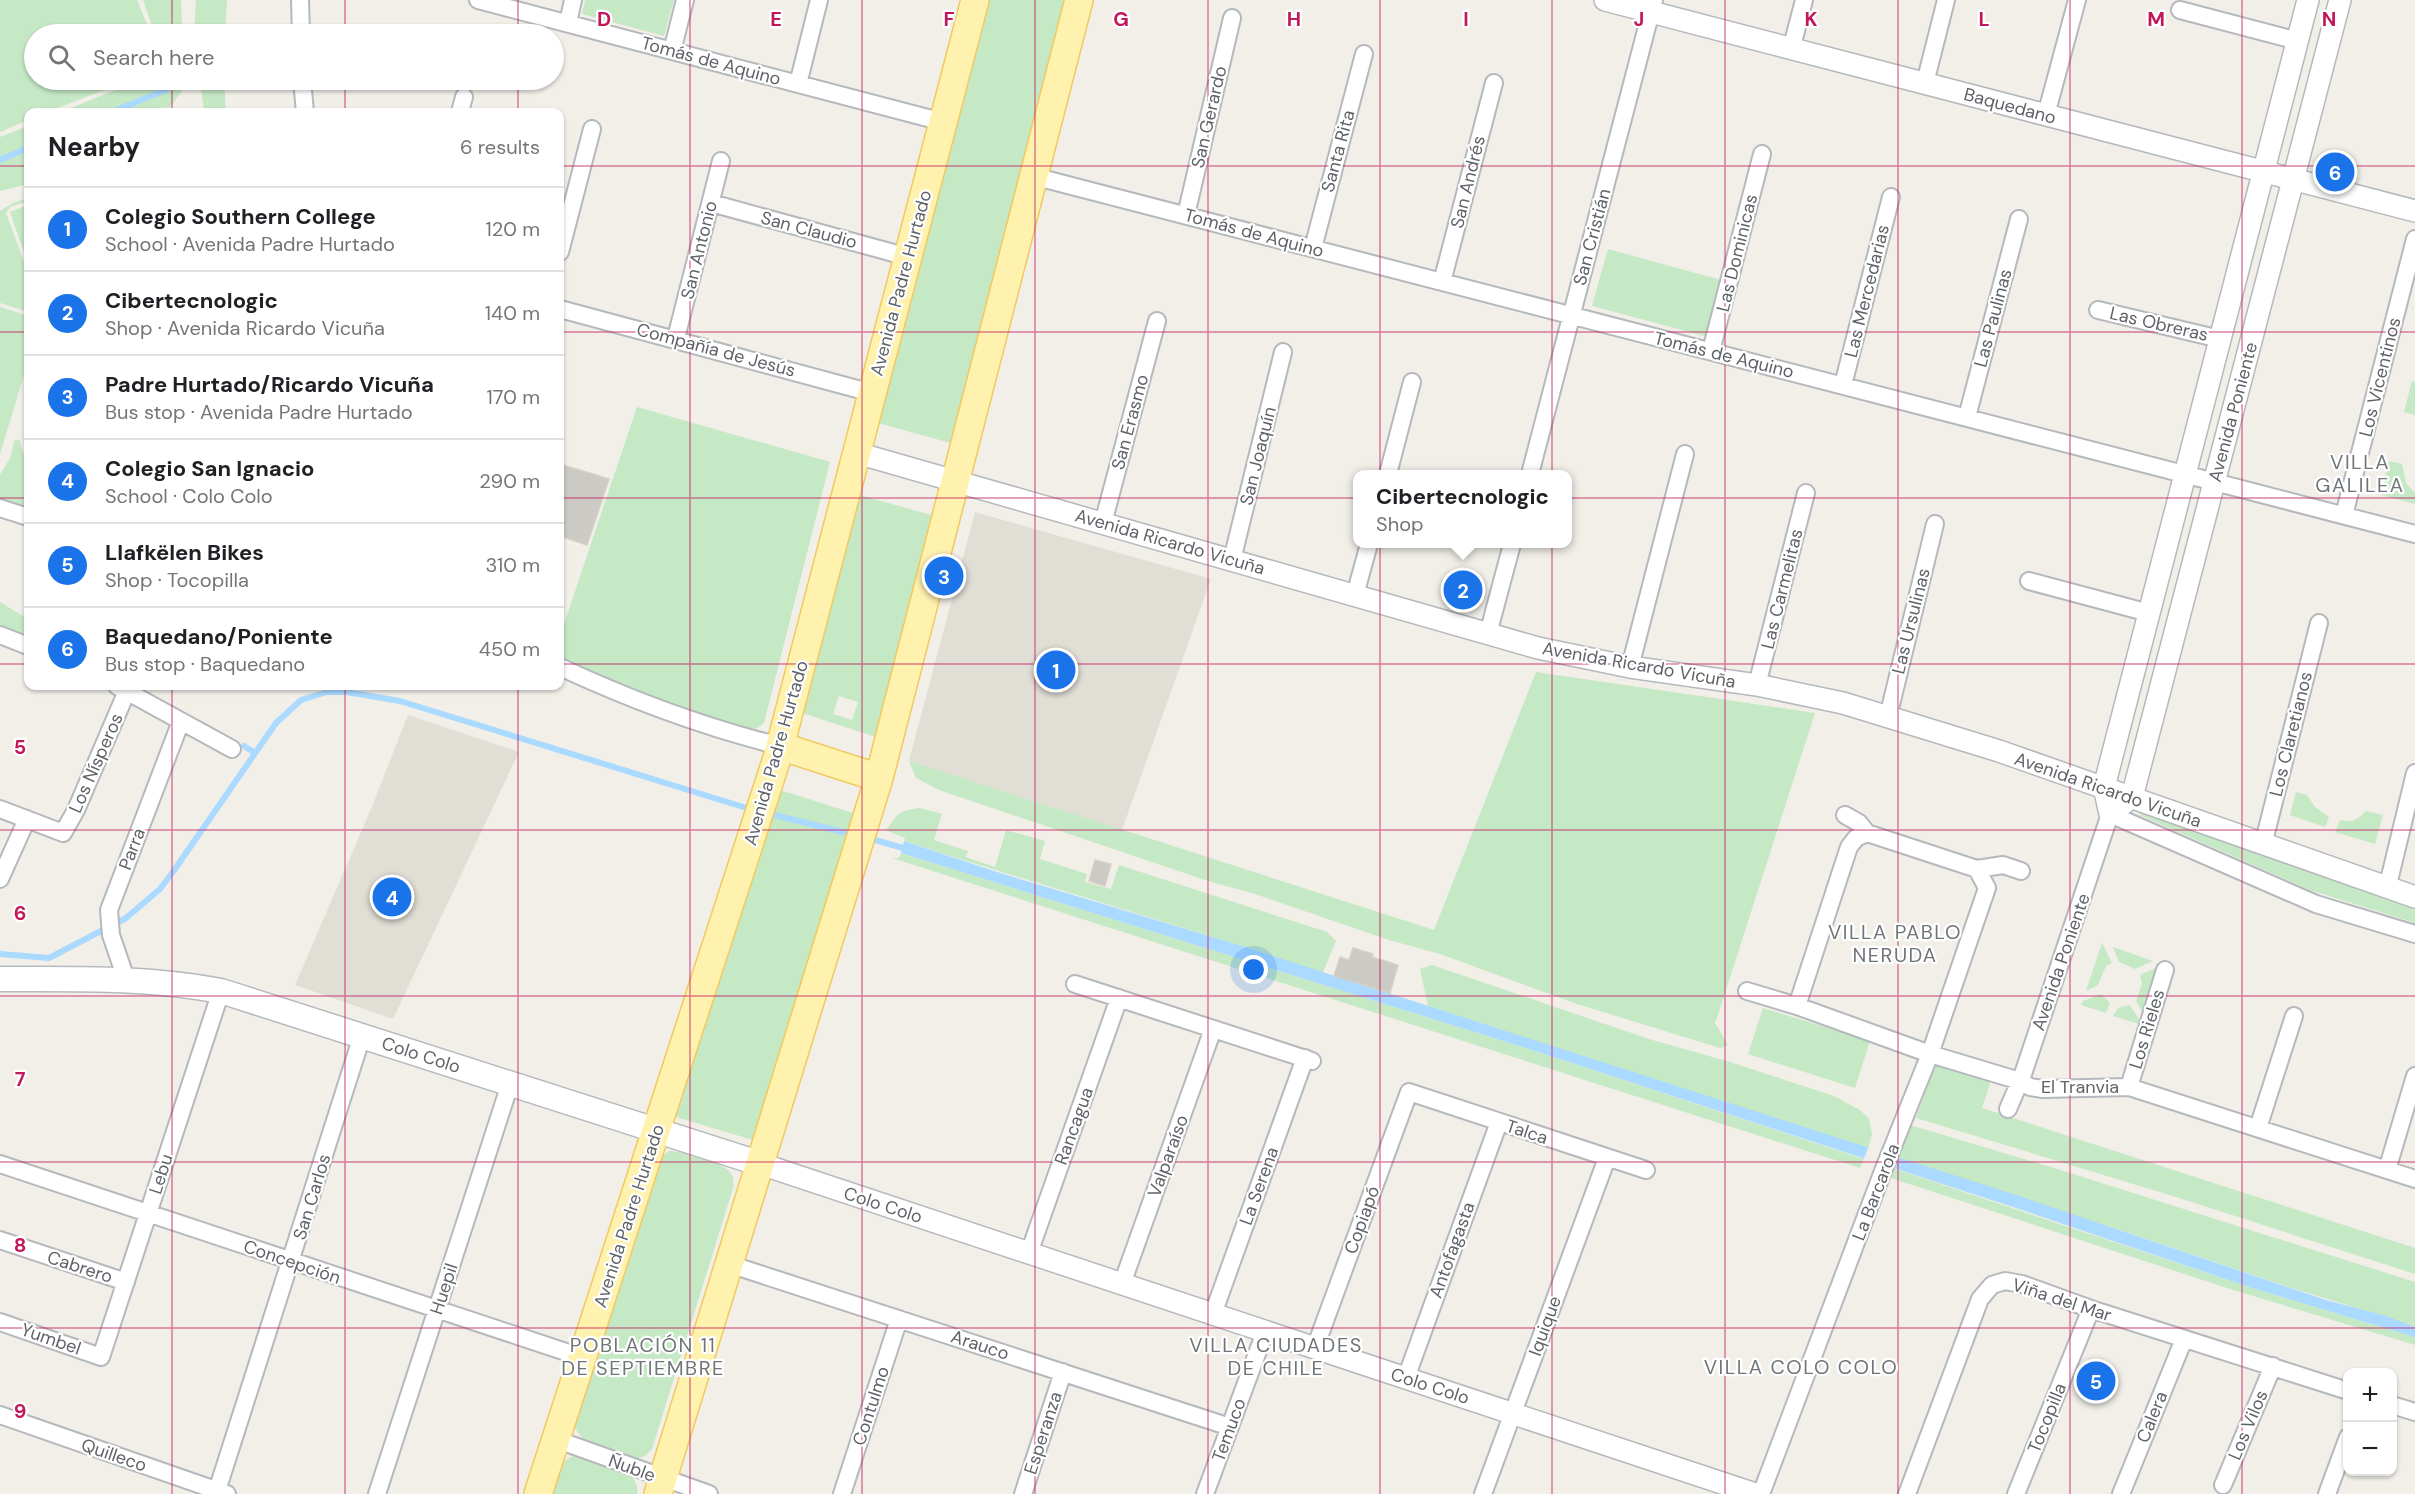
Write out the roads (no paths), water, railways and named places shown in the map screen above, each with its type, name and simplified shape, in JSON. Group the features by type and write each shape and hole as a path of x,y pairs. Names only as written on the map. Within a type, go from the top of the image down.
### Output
{"main road":[{"name":"Avenida Padre Hurtado","path":"538,1494 762,808 975,0"},
{"path":"660,1486 879,778 1079,0"},
{"path":"780,746 879,778"},
{"name":"Colo Colo","path":"0,979 126,979 175,983 222,991 761,1164"}],"street":[{"path":"300,0 301,24"},
{"name":"Tomás de Aquino","path":"478,0 943,122"},
{"path":"568,23 573,0"},
{"path":"672,51 685,0"},
{"path":"798,84 819,0"},
{"name":"Baquedano","path":"1605,0 1653,6 1791,50 2415,211"},
{"path":"1791,50 1804,0"},
{"path":"1924,83 1946,0"},
{"path":"2046,115 2077,0"},
{"name":"Avenida Poniente","path":"2008,1109 2020,1081 2110,814 2104,787 2308,0"},
{"name":"Avenida Poniente","path":"2132,797 2340,0"},
{"name":"San Cristián","path":"1531,470 1653,6"},
{"path":"2180,10 2298,41"},
{"name":"San Gerardo","path":"1186,215 1232,18"},
{"name":"Santa Rita","path":"1313,248 1364,54"},
{"name":"San Andrés","path":"1442,282 1494,83"},
{"path":"303,90 305,108"},
{"path":"564,237 592,129"},
{"name":"Las Dominicas","path":"1711,351 1762,154"},
{"name":"San Antonio","path":"676,338 721,161"},
{"name":"Tomás de Aquino","path":"1033,176 2415,534"},
{"name":"Las Mercedarias","path":"1843,385 1891,197"},
{"name":"San Claudio","path":"711,203 908,257"},
{"name":"Las Paulinas","path":"1967,417 2019,219"},
{"name":"Los Vicentinos","path":"2344,515 2415,239"},
{"name":"Compañía de Jesús","path":"564,310 676,338 872,393"},
{"name":"Las Obreras","path":"2098,310 2220,339"},
{"name":"San Erasmo","path":"1103,523 1157,321"},
{"name":"San Joaquín","path":"1232,560 1283,352"},
{"path":"1389,470 1412,382"},
{"name":"Avenida Ricardo Vicuña","path":"856,453 1549,650 1630,667 1811,695 1888,717 2104,787 2415,897"},
{"path":"1630,667 1685,454"},
{"name":"Las Carmelitas","path":"1757,685 1806,494"},
{"path":"0,508 24,516"},
{"name":"Las Ursulinas","path":"1888,717 1935,524"},
{"path":"1355,596 1368,548"},
{"path":"1488,633 1511,548"},
{"path":"2029,581 2149,613"},
{"name":"Los Claretianos","path":"2263,845 2319,623"},
{"path":"0,635 24,644"},
{"path":"564,669 672,715 780,746"},
{"name":"Los Nísperos","path":"27,819 63,833 76,810 121,690"},
{"path":"125,690 232,749"},
{"name":"Parra","path":"126,979 110,927 113,898 181,722"},
{"path":"2387,889 2415,773"},
{"path":"2110,814 2132,797"},
{"path":"0,809 27,819 0,879"},
{"name":"Avenida Ricardo Vicuña","path":"2110,814 2316,904 2415,934"},
{"path":"1845,815 1860,823 1867,833 1977,869 2003,865 2021,870"},
{"path":"1797,1006 1849,847 1856,838 1867,833"},
{"name":"La Barcarola","path":"1761,1494 1890,1152 1930,1054 1987,888 1977,869"},
{"name":"Los Rieles","path":"2129,1087 2165,970"},
{"path":"1075,984 1213,1029"},
{"name":"Lebu","path":"101,1357 222,991"},
{"name":"El Tranvia","path":"1747,991 1797,1006 1930,1054 2020,1081 2030,1087 2043,1089 2129,1087 2415,1179"},
{"name":"Rancagua","path":"1029,1253 1119,998"},
{"path":"2258,1128 2294,1016"},
{"name":"La Serena","path":"1213,1029 1308,1060 1213,1314"},
{"name":"Valparaíso","path":"1122,1284 1213,1029"},
{"name":"San Carlos","path":"221,1493 362,1036"},
{"path":"2387,1170 2415,1076"},
{"name":"Huepil","path":"377,1494 510,1084"},
{"name":"Talca","path":"1409,1092 1646,1170"},
{"name":"Copiapó","path":"1315,1348 1409,1092"},
{"name":"Antofagasta","path":"1406,1378 1499,1122"},
{"name":"Iquique","path":"1483,1494 1607,1158"},
{"name":"Concepción","path":"0,1164 584,1358"},
{"name":"Colo Colo","path":"761,1164 1755,1494"},
{"name":"Cabrero","path":"0,1240 126,1282"},
{"name":"Arauco","path":"729,1264 1230,1427"},
{"name":"Viña del Mar","path":"1907,1494 1980,1299 1992,1285 2005,1281 2022,1284 2091,1309 2343,1389"},
{"name":"Tocopilla","path":"2016,1494 2091,1309"},
{"name":"Contulmo","path":"842,1494 899,1319"},
{"name":"Yumbel","path":"0,1322 101,1357"},
{"name":"Temuco","path":"1205,1494 1265,1332"},
{"name":"Calera","path":"2121,1494 2184,1339"},
{"name":"Los Vilos","path":"2223,1485 2273,1366"},
{"name":"Esperanza","path":"1023,1494 1063,1372"},
{"path":"2397,1407 2415,1412"},
{"name":"Quilleco","path":"0,1415 221,1493"},
{"name":"Ñuble","path":"555,1439 660,1486 709,1494"},
{"path":"2327,1494 2343,1451"}],"water":[{"path":"904,841 994,871 1242,946 2022,1197 2326,1300 2386,1316 2415,1327 2415,1337 2249,1287 2022,1210 1526,1048 901,853"}],"waterway":[{"path":"122,108 166,90"},
{"path":"0,160 24,150"},
{"path":"0,954 49,958 126,918 160,889 276,723 301,700 327,692 346,692 400,701 753,810"},
{"path":"244,746 255,753"},
{"path":"766,813 855,835"},
{"path":"868,838 910,850"}],"place":[{"name":"Baquedano/Poniente","path":"2335,172"},
{"name":"Padre Hurtado/Ricardo Vicuña","path":"944,576"},
{"name":"Cibertecnologic","path":"1463,590"},
{"name":"Colegio Southern College","path":"1056,670"},
{"name":"Colegio San Ignacio","path":"392,897"},
{"name":"Llafkëlen Bikes","path":"2096,1381"}],"district":[{"name":"VILLA GALILEA","path":"2360,474"},
{"name":"VILLA PABLO NERUDA","path":"1895,944"},
{"name":"POBLACIÓN 11 DE SEPTIEMBRE","path":"643,1356"},
{"name":"VILLA CIUDADES DE CHILE","path":"1276,1356"},
{"name":"VILLA COLO COLO","path":"1801,1367"}]}
